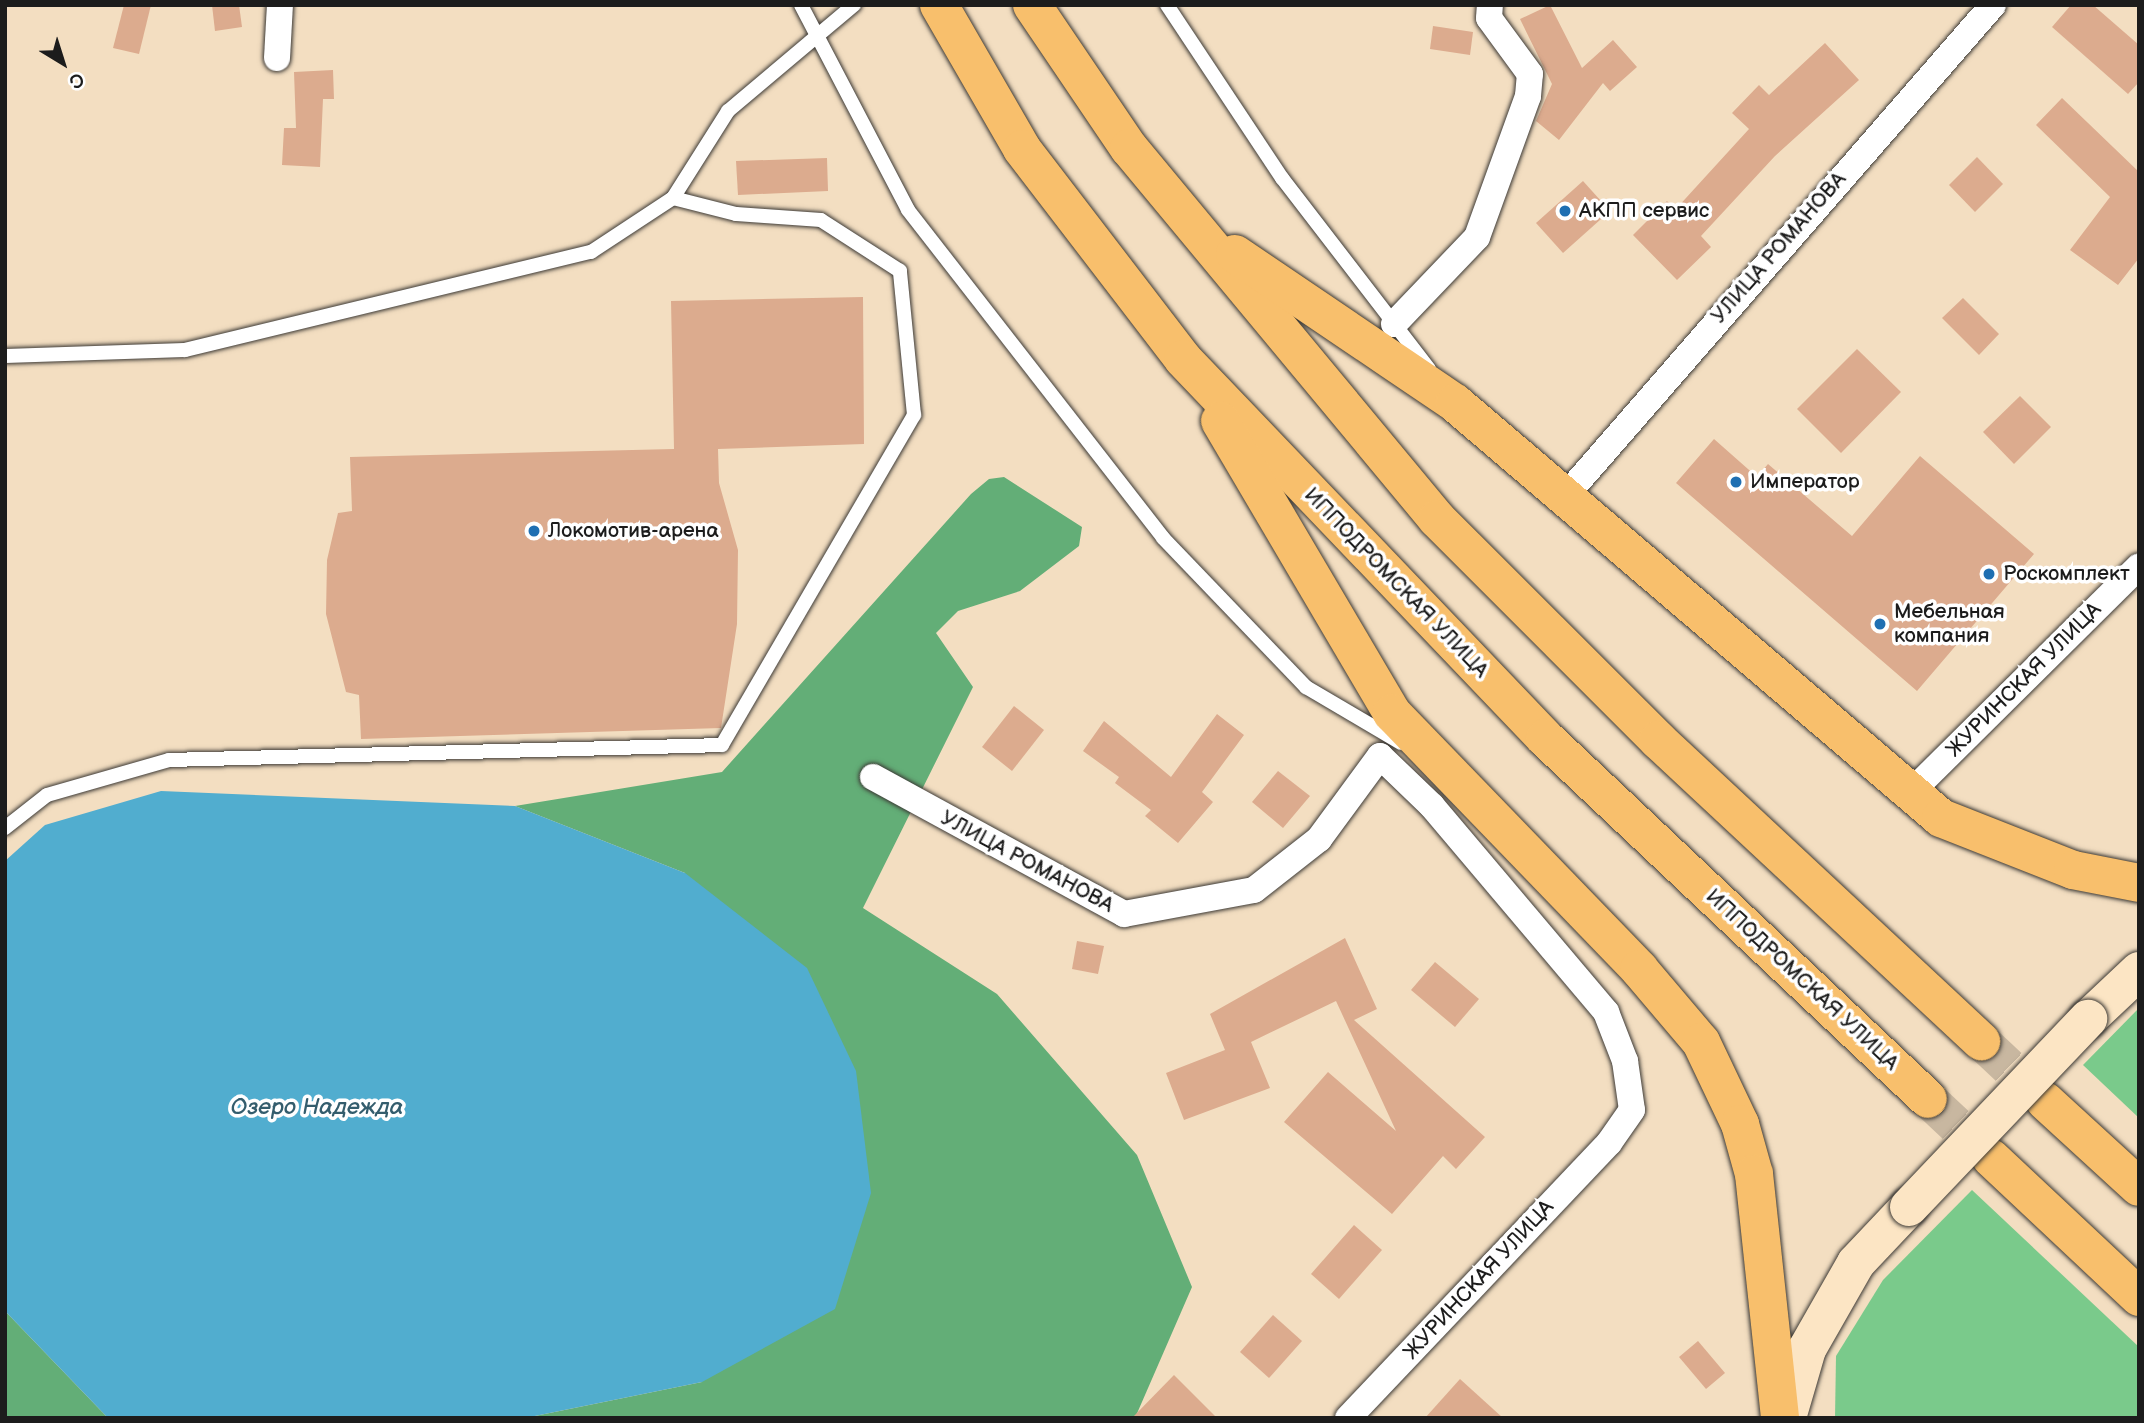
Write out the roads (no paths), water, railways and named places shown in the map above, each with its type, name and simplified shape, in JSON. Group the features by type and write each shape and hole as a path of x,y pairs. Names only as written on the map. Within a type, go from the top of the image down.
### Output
{"highway":[{"name":"ИППОДРОМСКАЯ УЛИЦА","path":"939,5 1022,149 1183,359 1545,738 1928,1098"},
{"path":"1032,5 1129,148 1178,211 1437,519 1658,740 1981,1041"},
{"path":"1178,211 1276,285 1455,403 1568,493 1941,818 2005,846 2139,883"},
{"path":"1183,359 1286,530 1313,589 1392,713 1438,764 1639,969 1701,1042 1724,1083 1761,1213 1780,1418"},
{"path":"2045,1101 2139,1187"},
{"path":"1991,1158 2139,1297"}],"main road":[{"path":"1787,1418 1807,1349 1844,1285 1909,1207 2088,1019 2139,971"}],"street":[{"path":"277,58 280,5"},
{"path":"1394,324 1477,237 1528,96 1530,74 1489,18 1490,5"},
{"name":"УЛИЦА РОМАНОВА","path":"1568,493 1993,5"},
{"name":"ЖУРИНСКАЯ УЛИЦА","path":"1910,793 2139,566"},
{"name":"УЛИЦА РОМАНОВА","path":"873,777 1124,914 1254,890 1319,839 1380,757"},
{"name":"ЖУРИНСКАЯ УЛИЦА","path":"1348,1418 1609,1143 1632,1110 1625,1061 1606,1012 1432,806 1380,757"}],"lane":[{"path":"801,5 908,210 1163,538 1306,687 1438,764"},
{"path":"5,356 185,351 591,252 673,198 728,111 790,65 818,35 855,5"},
{"path":"1167,5 1282,178 1455,403"},
{"path":"5,828 47,795 169,760 722,745 914,415 900,271 821,220 736,214 673,198"}],"water":[{"name":"Озеро Надежда","path":"161,791 515,806 685,873 807,968 856,1071 871,1193 835,1309 702,1382 525,1418 108,1418 5,1311 5,861 45,825"}],"tunnel":[{"path":"1981,1041 2045,1101"},
{"path":"1928,1099 1991,1158"}],"place":[{"name":"АКПП сервис","path":"1565,211"},
{"name":"Император","path":"1736,482"},
{"name":"Локомотив-арена","path":"534,531"},
{"name":"Роскомплект","path":"1989,574"},
{"name":"Мебельная компания","path":"1880,624"}]}
